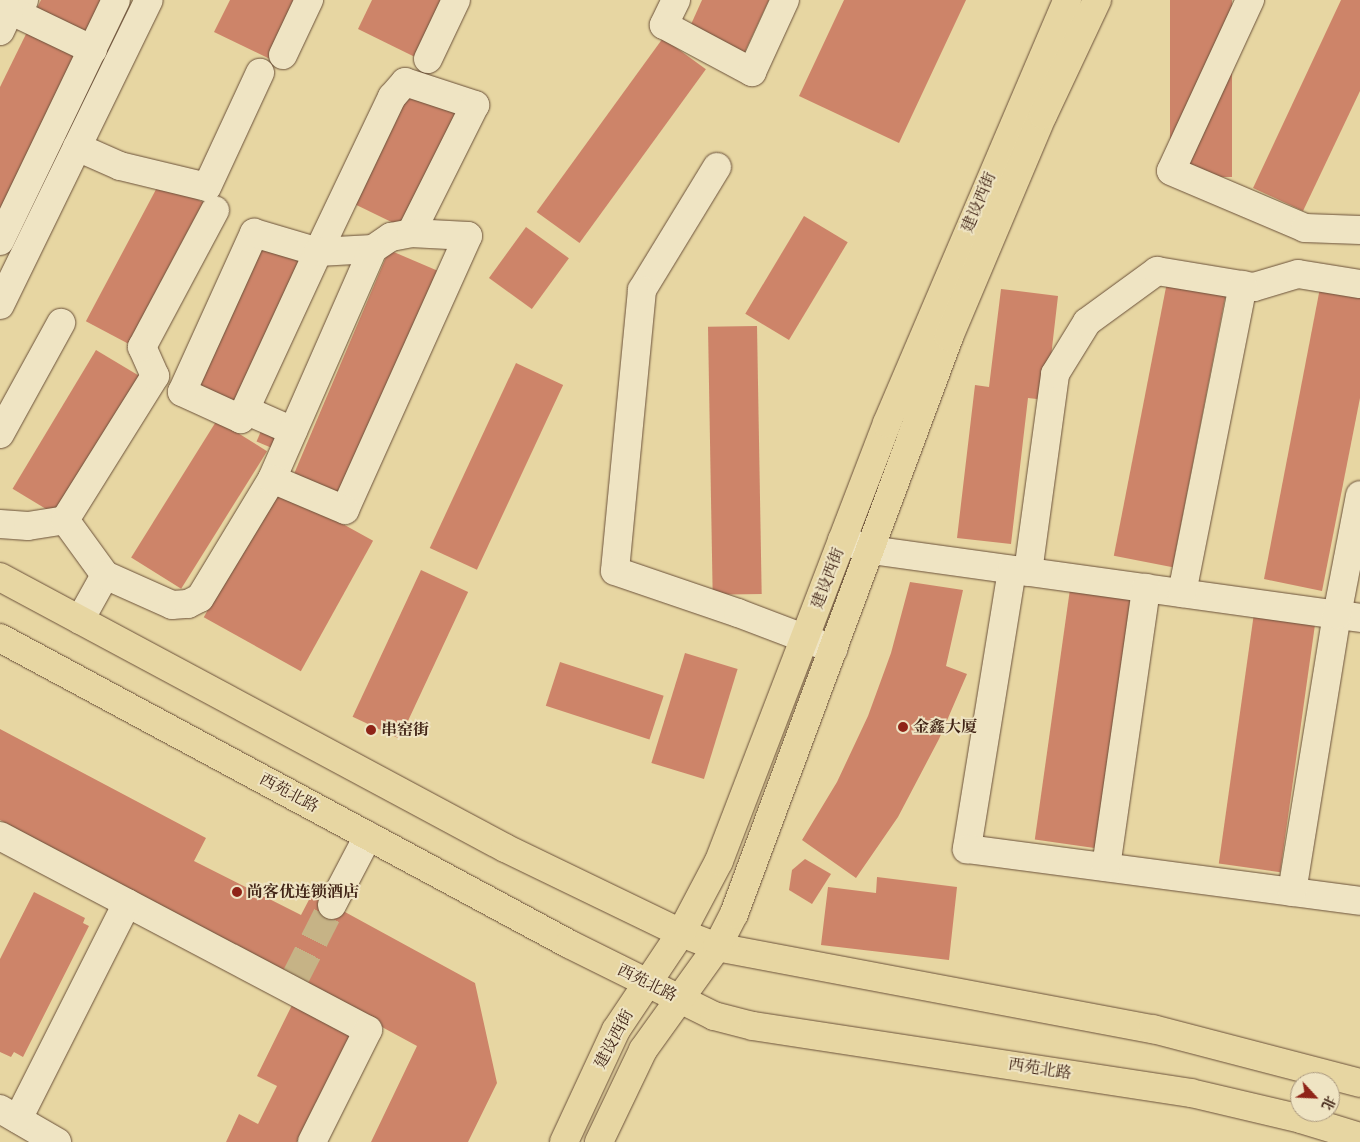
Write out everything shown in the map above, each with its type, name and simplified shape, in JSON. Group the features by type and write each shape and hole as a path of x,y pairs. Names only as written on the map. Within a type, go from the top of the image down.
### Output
{"main road":[{"name":"建设西街","path":"564,1142 616,1030 645,983 681,933 719,861 890,413 1067,0"},
{"name":"建设西街","path":"599,1142 642,1050 717,947 734,914 872,550 949,337 1043,115 1097,0"},
{"path":"0,577 505,848 681,933 717,947 1153,1029 1360,1083"},
{"name":"西苑北路","path":"0,638 645,983 714,1016 753,1026 1190,1093 1301,1119 1360,1137"}],"street":[{"path":"24,0 18,14 93,50"},
{"path":"0,241 116,0"},
{"path":"0,305 149,0"},
{"path":"283,55 310,0"},
{"path":"428,59 456,0"},
{"path":"676,0 664,25 752,72 785,0"},
{"path":"1250,0 1171,171 1305,228 1360,230"},
{"path":"0,7 9,12 0,31"},
{"path":"77,147 120,166 207,187 260,73"},
{"path":"265,477 345,510 468,236 411,233 391,237 373,248 318,252 254,233 182,392 241,419 318,252 392,97 405,82 475,105 411,233"},
{"path":"717,167 642,290 615,571 833,649"},
{"path":"0,524 28,526 65,520 155,376 142,347 215,210"},
{"path":"65,520 105,575 158,600 177,605 188,604 200,598 265,477 293,431 373,248"},
{"path":"1360,284 1298,274 1261,286 1243,286 1157,271 1087,322 1056,374 967,849 1360,901"},
{"path":"1182,593 1243,286"},
{"path":"0,434 61,323"},
{"path":"245,410 293,431"},
{"path":"1292,892 1348,617 1360,495"},
{"path":"842,540 872,550 1348,617"},
{"path":"80,620 105,575"},
{"path":"1106,868 1146,588"},
{"path":"0,836 127,902 292,983 368,1030 312,1142"},
{"path":"332,905 368,836"},
{"path":"57,1142 9,1114 127,902"}],"building":[{"path":"41,0 108,0 89,40 34,14"},
{"path":"230,0 299,0 270,59 214,32"},
{"path":"372,0 445,0 417,58 358,29"},
{"path":"702,0 769,0 743,56 688,31"},
{"path":"844,0 966,0 899,143 799,96"},
{"path":"1170,0 1232,0 1232,177 1170,177"},
{"path":"1341,0 1360,0 1360,91 1303,211 1253,188"},
{"path":"27,32 81,58 0,223 0,87"},
{"path":"663,38 706,69 580,243 537,212"},
{"path":"406,89 459,115 404,228 351,202"},
{"path":"161,180 209,205 134,347 86,321"},
{"path":"804,216 848,242 789,340 745,314"},
{"path":"526,227 569,258 532,309 489,278"},
{"path":"258,242 308,265 239,413 189,390"},
{"path":"389,250 441,272 342,505 290,483"},
{"path":"1168,277 1227,288 1173,567 1114,556"},
{"path":"1320,288 1360,296 1360,398 1322,591 1264,579"},
{"path":"1001,289 1058,296 1046,400 1028,398 1011,544 957,538 975,385 989,387"},
{"path":"757,326 762,594 713,595 708,327"},
{"path":"96,350 145,379 61,518 13,489"},
{"path":"516,363 563,385 477,570 430,548"},
{"path":"217,420 267,451 181,589 131,557"},
{"path":"264,424 285,433 278,450 257,441"},
{"path":"276,487 373,541 301,671 204,617"},
{"path":"421,570 468,592 400,739 353,717"},
{"name":"金鑫大厦","path":"910,582 963,590 946,666 967,674 939,739 898,817 856,878 802,840 837,782 868,716 891,653"},
{"path":"1070,589 1131,598 1096,848 1035,840"},
{"path":"1254,613 1315,622 1280,872 1219,864"},
{"path":"685,653 738,669 704,779 651,763"},
{"path":"560,662 664,696 649,739 546,706"},
{"path":"0,729 206,838 194,861 301,915 312,894 475,983 497,1083 468,1142 371,1142 417,1046 0,820"},
{"path":"805,859 831,874 812,904 789,890 792,870"},
{"path":"877,877 957,887 949,960 821,945 828,887 876,893"},
{"path":"34,892 85,918 83,923 89,926 23,1057 14,1052 11,1057 0,1052 0,959"},
{"path":"295,999 354,1029 297,1142 226,1142 239,1114 258,1124 277,1086 257,1076"}],"tunnel":[{"path":"295,978 332,905"}],"place":[{"name":"金鑫大厦","path":"903,727"},
{"name":"串窑街","path":"371,730"},
{"name":"尚客优连锁酒店","path":"237,892"}]}
